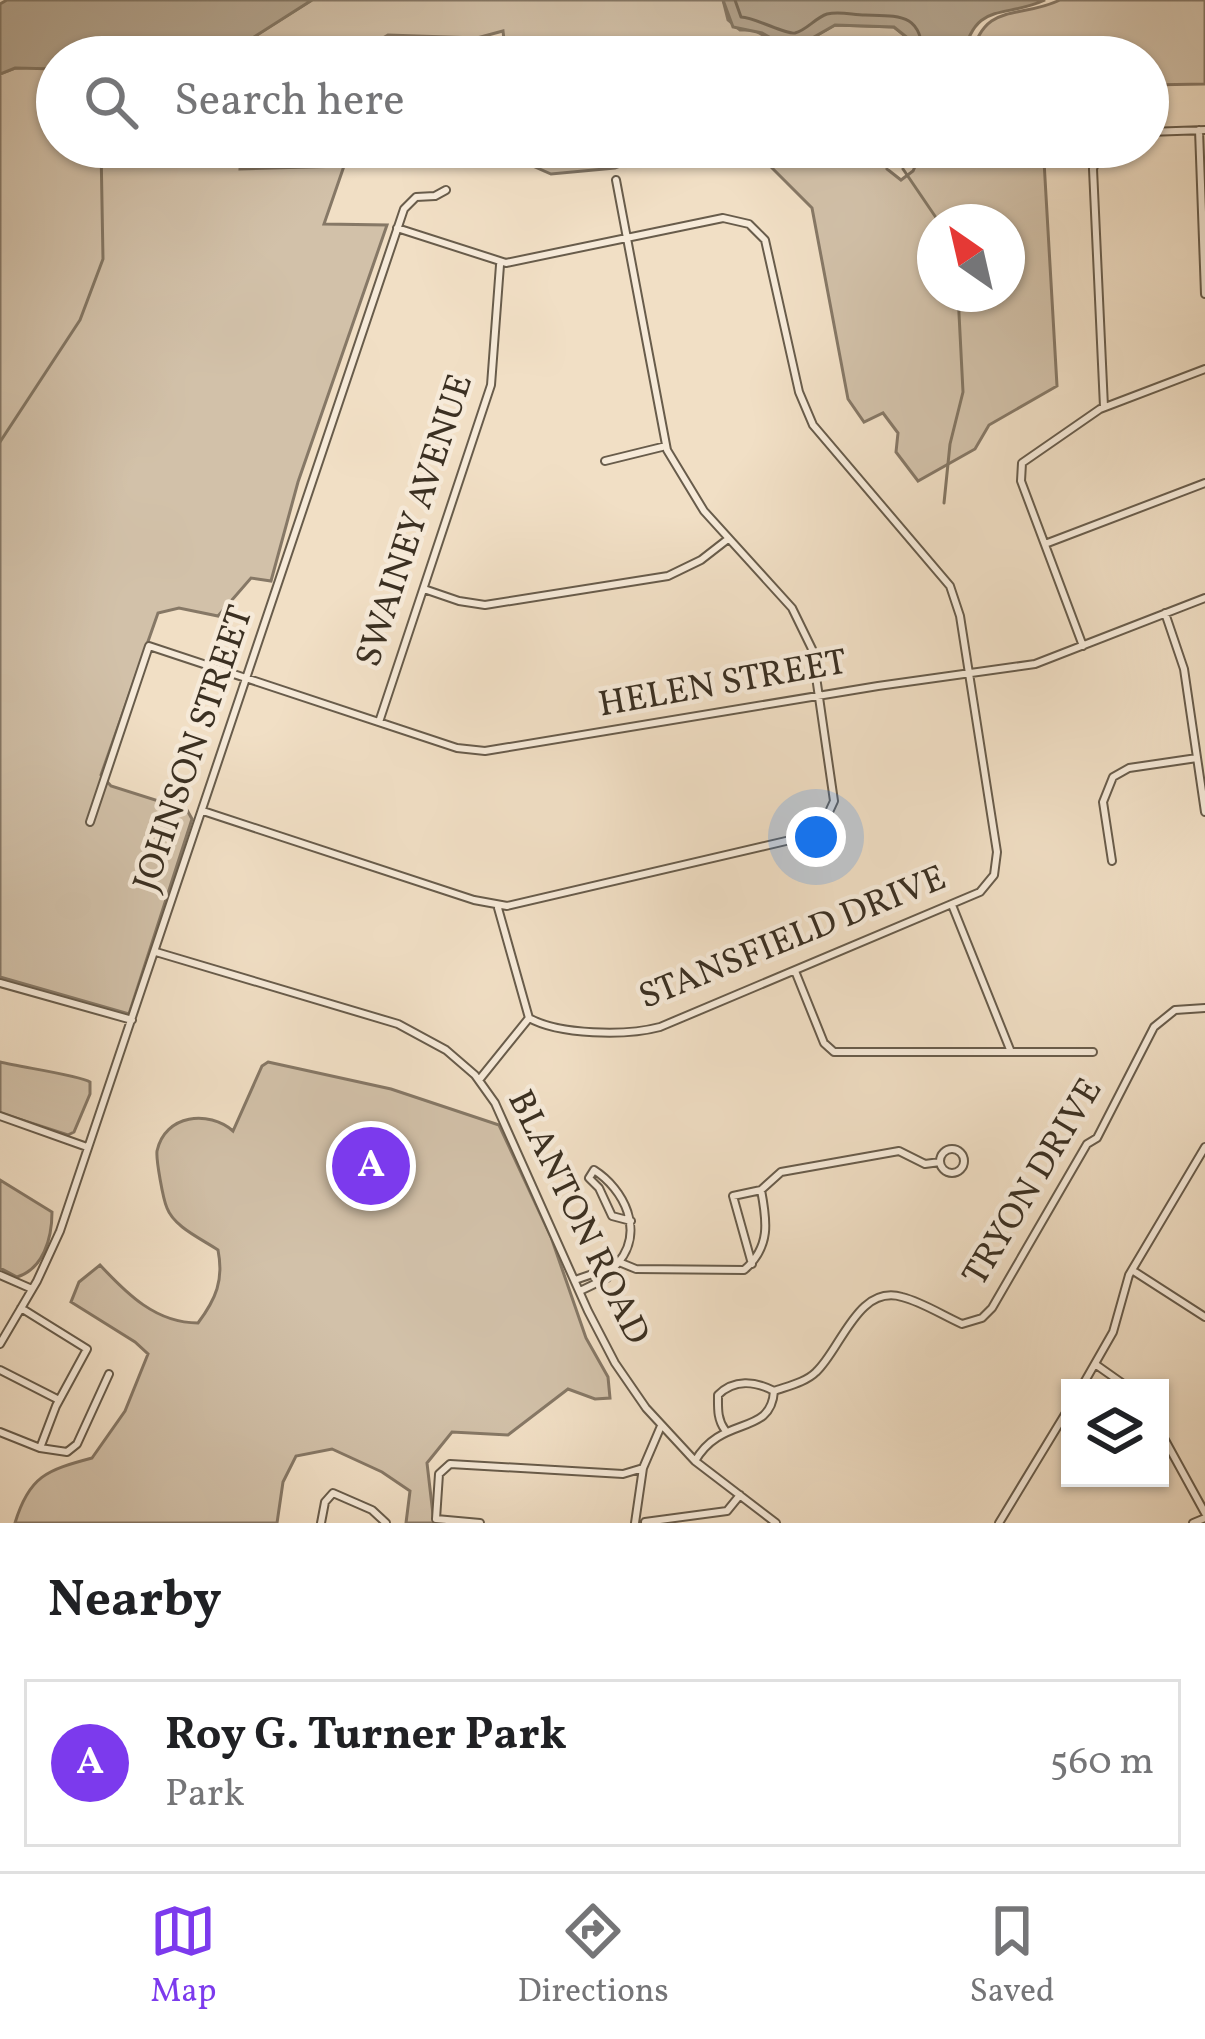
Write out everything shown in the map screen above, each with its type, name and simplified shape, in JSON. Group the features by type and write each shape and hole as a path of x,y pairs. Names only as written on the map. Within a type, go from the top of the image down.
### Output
{"street":[{"path":"1169,131 1202,130 1205,294"},
{"path":"1093,168 1104,407"},
{"path":"203,811 497,906 516,906 812,834 828,818 834,801 812,650 795,612 685,485 666,446 616,180"},
{"path":"397,228 410,200 446,190"},
{"name":"STANSFIELD DRIVE","path":"397,228 500,263 723,218 749,224 763,236 808,417 828,448 950,586 970,674 997,861 986,886 952,905 647,1031 543,1025 529,1018"},
{"name":"JOHNSON STREET","path":"0,1344 59,1231 397,228"},
{"name":"SWAINEY AVENUE","path":"379,722 491,385 500,263"},
{"path":"1083,646 1022,481 1022,463 1104,407 1205,369"},
{"path":"605,461 666,446"},
{"path":"1045,544 1205,483"},
{"path":"424,589 458,602 485,605 668,576 701,560 728,538"},
{"name":"HELEN STREET","path":"90,822 149,646 458,748 484,751 1035,664 1205,598"},
{"path":"1166,613 1180,651 1205,812"},
{"path":"1189,705 1205,702"},
{"path":"1112,860 1103,802 1110,780 1124,770 1197,758"},
{"path":"952,905 1012,1053"},
{"path":"479,1080 529,1018 497,906"},
{"name":"BLANTON ROAD","path":"156,952 398,1024 446,1050 479,1080 503,1119 615,1364 661,1426 695,1461 776,1523"},
{"path":"795,971 824,1043 834,1052 1093,1052"},
{"path":"0,983 132,1020"},
{"name":"TRYON DRIVE","path":"695,1461 703,1447 725,1430 719,1422 718,1395 725,1388 748,1382 774,1391 812,1377 859,1311 886,1296 901,1296 962,1324 988,1313 1088,1144 1097,1138 1154,1027 1175,1010 1205,1008"},
{"path":"0,1116 87,1148"},
{"path":"1086,1379 1113,1332 1132,1270 1205,1148"},
{"path":"752,1264 733,1196 761,1190 781,1172 899,1150 925,1164 940,1162"},
{"path":"575,1280 620,1262 632,1231 631,1221 609,1179 594,1170 589,1178 612,1216 631,1221"},
{"path":"620,1262 636,1269 744,1270 752,1264 768,1227 761,1190"},
{"path":"580,1292 607,1278 610,1268"},
{"path":"1132,1270 1205,1317"},
{"path":"0,1275 32,1289"},
{"path":"21,1308 87,1349 40,1448"},
{"path":"1095,1364 1116,1379"},
{"path":"0,1370 59,1400"},
{"path":"0,1432 40,1448 62,1453 74,1449 109,1374"},
{"path":"725,1430 764,1418 771,1411 774,1391"},
{"path":"999,1523 1061,1421"},
{"path":"635,1523 643,1468 661,1426"},
{"path":"1169,1447 1205,1515 1193,1523"},
{"path":"480,1523 436,1519 439,1474 450,1464 623,1474 643,1468"},
{"path":"321,1523 325,1502 333,1493 372,1510 386,1523"},
{"path":"646,1522 728,1511 740,1496"}],"shaded area":[{"path":"312,0 723,0 728,20 740,30 764,36 504,36 503,31 484,36 255,36"},
{"path":"1060,0 1205,0 1205,84 1169,85 1169,36 979,36 995,19"},
{"path":"835,25 894,27 905,36 816,36"},
{"path":"36,67 36,168 343,168 324,224 387,225 298,482 271,581 251,578 218,616 179,608 158,613 101,775 111,786 187,810 192,819 129,1014 0,977 0,74"},
{"path":"538,168 615,168 551,174"},
{"path":"772,168 887,168 901,180 914,168 1044,168 1057,386 989,425 975,449 918,481 896,452 898,433 883,413 864,422 848,399 812,208"},
{"path":"0,1062 90,1082 90,1094 74,1132 68,1135 0,1113"},
{"path":"268,1062 391,1089 499,1125 551,1237 586,1338 608,1377 610,1398 595,1399 568,1389 508,1435 452,1432 427,1463 434,1523 406,1523 410,1491 332,1449 296,1456 283,1482 277,1523 15,1523 27,1495 42,1477 92,1458 125,1411 148,1354 71,1302 79,1282 100,1265 143,1305 183,1322 198,1323 210,1306 219,1280 218,1250 171,1215 157,1151 169,1129 189,1119 212,1120 233,1131"},
{"path":"0,1180 52,1212 44,1252 17,1277 0,1268"}],"water":[{"path":"7,0 312,0 256,36 36,36 36,68 15,68 0,74 0,4"},
{"path":"723,0 1045,0 993,14 970,36 905,36 894,27 835,25 816,36 767,36 733,27"}],"waterway":[{"path":"0,442 80,320 103,259 101,168"},
{"path":"903,169 927,204"},
{"path":"944,503 950,444 963,392 959,312"}],"place":[{"name":"Roy G. Turner Park","path":"371,1166"}]}
